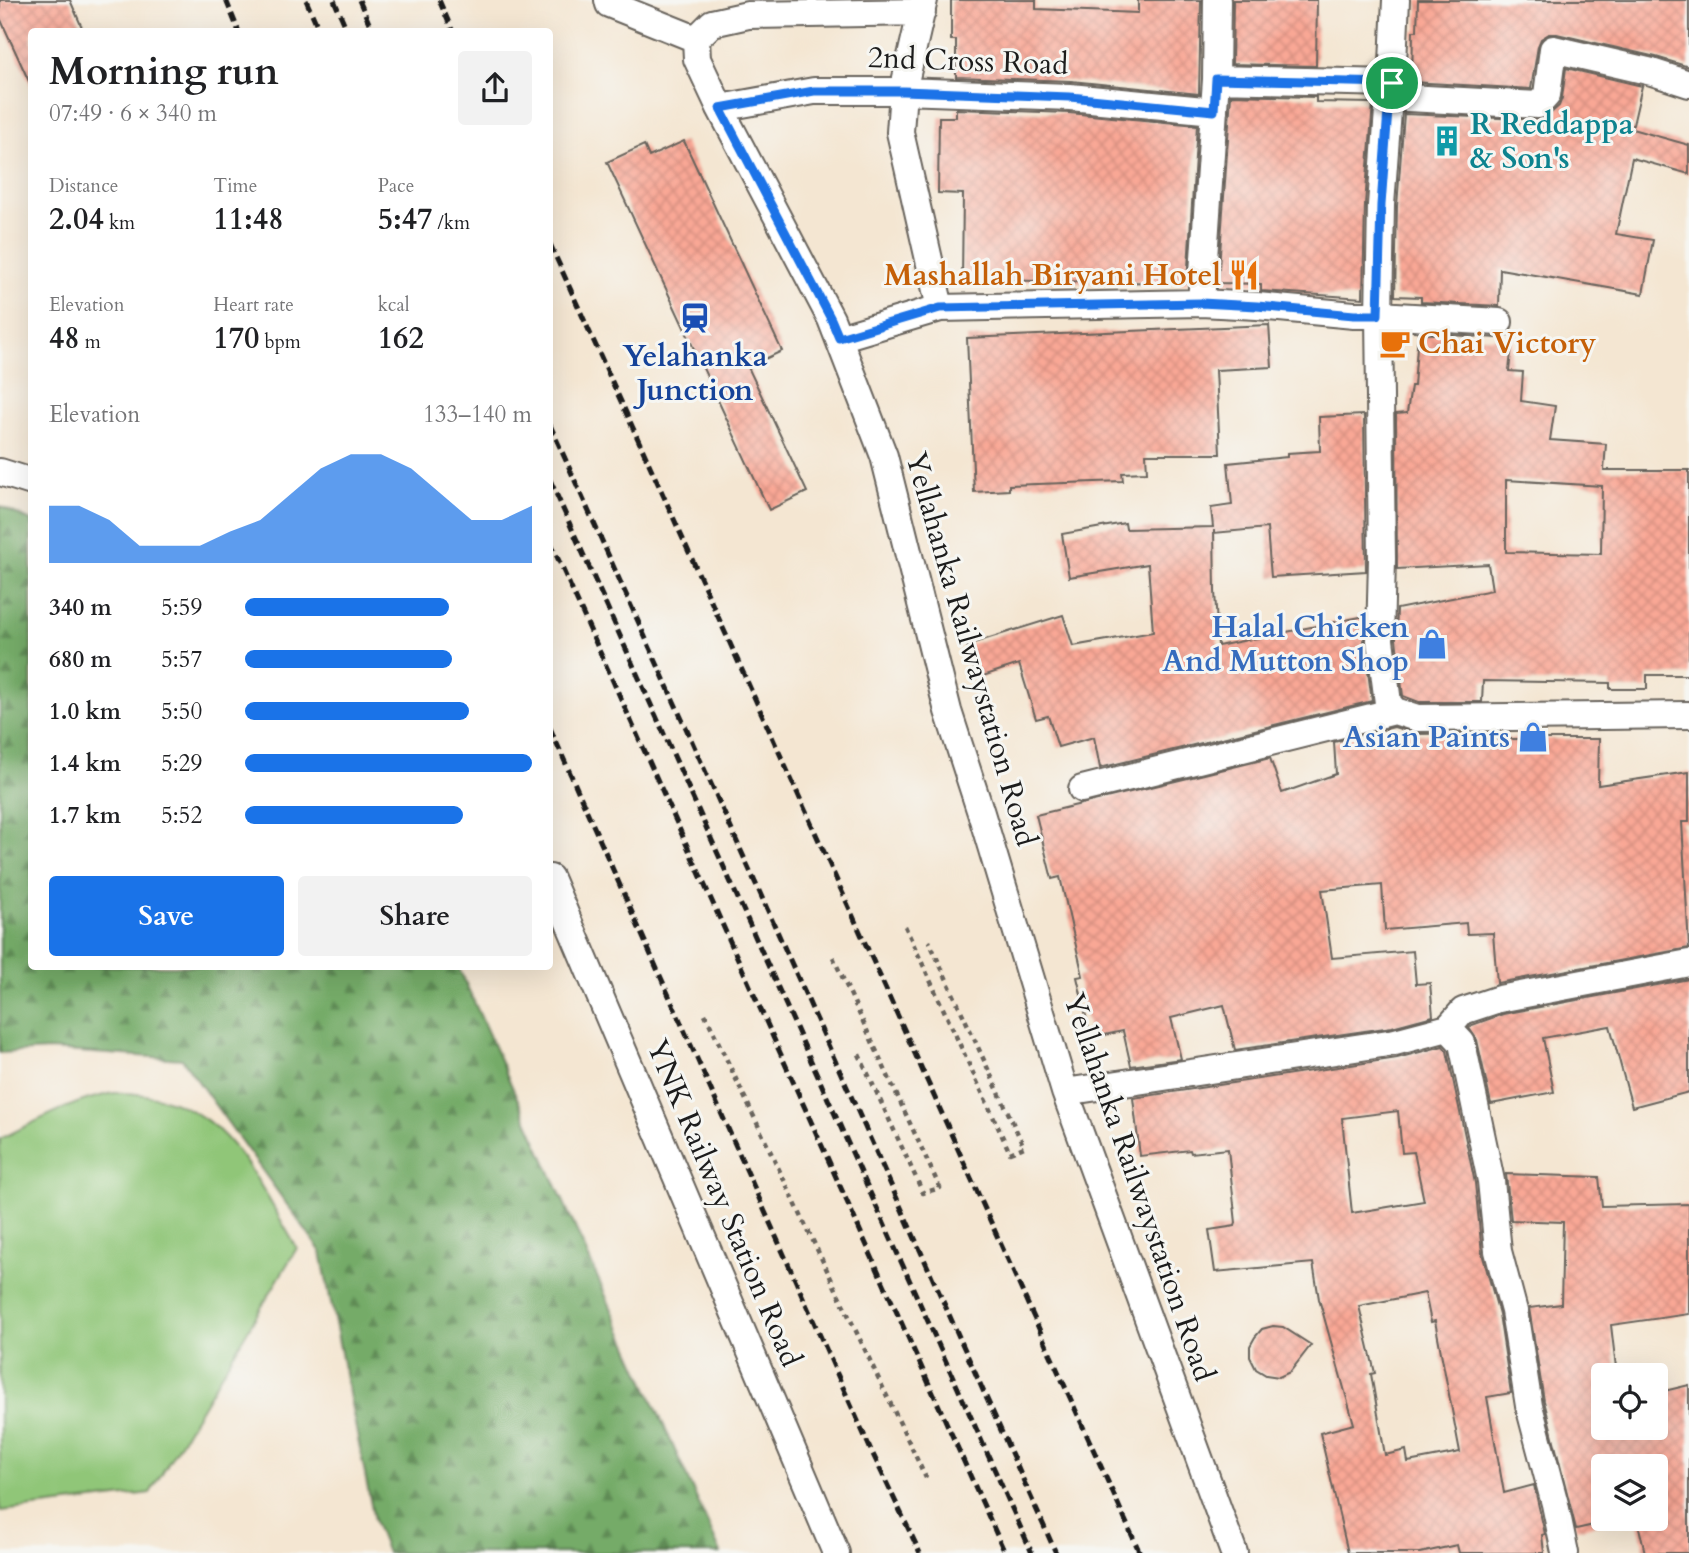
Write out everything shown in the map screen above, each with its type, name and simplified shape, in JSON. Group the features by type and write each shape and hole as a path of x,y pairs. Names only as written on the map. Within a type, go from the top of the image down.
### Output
{"street":[{"path":"608,0 609,4 696,39 712,23 748,15 923,6 903,91 901,131 940,308"},
{"path":"1201,303 1216,79 1217,0"},
{"path":"1396,0 1381,205 1378,315 1382,559 1380,640 1388,703 1395,711 1417,718 1689,715"},
{"name":"Yellahanka Railwaystation Road","path":"696,39 697,59 720,108 831,319 884,456 948,711 1065,1091 1234,1553"},
{"path":"1216,79 1390,90 1538,105 1548,95 1553,48 1652,72 1689,84"},
{"name":"2nd Cross Road","path":"720,108 814,91 903,91 1070,97 1214,111"},
{"path":"839,338 940,308 1201,303 1354,315 1499,322"},
{"path":"0,472 28,481"},
{"path":"1082,789 1395,711"},
{"name":"YNK Railway Station Road","path":"553,885 836,1553"},
{"path":"1065,1091 1395,1042 1448,1028 1463,1011 1499,999 1689,963"},
{"path":"1448,1028 1462,1043 1491,1181 1497,1251 1514,1311 1529,1406 1565,1553"}],"path":[{"path":"905,926 1010,1153 1024,1147 929,941"},
{"path":"833,957 940,1188 923,1193 857,1050"},
{"path":"705,1014 926,1479"}],"green space":[{"path":"0,506 28,520 28,970 460,970 721,1553 387,1553 374,1520 321,1252 182,1059 49,1050 0,1053"},
{"path":"114,1093 151,1096 181,1105 207,1120 228,1140 246,1163 297,1248 150,1493 0,1511 0,1139 70,1106"}],"building":[{"path":"0,0 70,0 82,28 28,28 28,79 0,18"},
{"path":"951,0 1036,0 1036,9 1138,13 1138,0 1201,0 1199,94 1071,81 956,77 956,40 951,40"},
{"path":"1233,0 1317,0 1316,66 1232,64"},
{"path":"1418,0 1689,0 1689,67 1656,57 1549,34 1541,39 1538,46 1531,89 1412,82 1413,31 1417,31"},
{"path":"1566,68 1642,86 1632,129 1689,145 1689,174 1632,158 1616,234 1653,240 1643,294 1500,269 1499,306 1421,302 1421,297 1395,296 1397,206 1404,114 1543,120 1559,106"},
{"path":"1231,95 1316,97 1316,102 1373,103 1365,204 1363,298 1261,291 1261,284 1218,283"},
{"path":"956,109 1069,113 1197,125 1187,283 962,280 963,194 938,193 939,117 956,117"},
{"path":"684,141 782,351 748,367 807,492 769,510 607,162 644,145 649,157"},
{"path":"1269,325 1272,367 1216,370 1220,454 1146,454 1147,472 1122,473 1123,481 1009,485 1009,490 974,492 967,338"},
{"path":"1418,333 1498,338 1513,334 1509,371 1523,372 1521,401 1555,406 1550,440 1606,444 1604,470 1689,470 1689,675 1647,675 1647,689 1610,689 1610,683 1483,681 1482,702 1419,702 1403,696 1396,639 1397,609 1492,590 1488,564 1397,569 1396,414 1407,413 1411,386 1414,386","holes":["1506,480 1602,486 1601,554 1506,552"]},
{"path":"1364,415 1366,571 1271,577 1267,528 1214,533 1218,646 1365,616 1364,642 1372,701 1100,768 1094,737 1058,747 1048,716 1036,719 1019,664 977,678 967,645 1063,615 1073,646 1153,632 1148,564 1069,577 1062,534 1125,523 1126,529 1213,527 1211,508 1232,505 1228,463 1287,457 1287,453 1320,451 1319,417"},
{"path":"1394,727 1417,734 1481,733 1481,738 1496,739 1599,739 1598,785 1689,772 1689,822 1682,822 1689,948 1497,983 1493,933 1467,934 1466,923 1385,930 1382,885 1322,890 1332,958 1413,951 1416,984 1430,983 1433,1016 1392,1027 1235,1050 1224,1005 1171,1018 1181,1059 1131,1066 1123,1031 1091,1038 1077,977 1083,976 1060,877 1052,879 1036,815 1270,758 1282,793 1336,774 1334,742"},
{"path":"1689,979 1689,1092 1632,1107 1610,1026 1543,1038 1554,1092 1491,1104 1477,1040 1469,1028 1472,1025 1503,1014"},
{"path":"1443,1046 1447,1051 1475,1183 1482,1253 1499,1314 1511,1393 1487,1397 1504,1493 1534,1485 1545,1534 1542,1535 1544,1553 1459,1553 1457,1545 1420,1553 1348,1553 1320,1433 1354,1424 1319,1299 1313,1263 1215,1272 1209,1230 1235,1226 1236,1223 1228,1149 1140,1156 1133,1098 1397,1058","holes":["1398,1111 1402,1153 1414,1152 1424,1201 1352,1213 1342,1118","1425,1293 1431,1322 1435,1321 1460,1452 1408,1462 1406,1450 1385,1455 1371,1374 1375,1373 1359,1306"]},
{"path":"1506,1174 1599,1177 1602,1206 1689,1204 1689,1314 1611,1325 1615,1363 1591,1363 1591,1440 1668,1440 1668,1390 1689,1385 1689,1553 1645,1553 1640,1531 1668,1531 1668,1454 1591,1454 1591,1526 1576,1529 1544,1401 1529,1308 1561,1304 1563,1222 1511,1220"},
{"path":"1283,1327 1311,1345 1290,1372 1279,1377 1266,1375 1256,1369 1250,1357 1250,1346 1255,1337 1262,1329"}],"railway":[{"path":"226,0 237,28"},
{"path":"306,0 318,28"},
{"path":"334,0 346,28"},
{"path":"359,0 371,28"},
{"path":"439,0 451,28"},
{"path":"553,251 1140,1553"},
{"path":"553,432 1056,1553"},
{"path":"553,487 1032,1553"},
{"path":"553,548 1005,1553"},
{"path":"553,735 870,1448 920,1553"}],"place":[{"name":"R Reddappa & Son's","path":"1447,141"},
{"name":"Mashallah Biryani Hotel","path":"1244,275"},
{"name":"Yelahanka Junction","path":"695,318"},
{"name":"Chai Victory","path":"1395,343"},
{"name":"Halal Chicken And Mutton Shop","path":"1432,644"},
{"name":"Asian Paints","path":"1533,737"}],"route":[{"path":"1216,79 1392,83 1381,205 1378,315 1201,303 940,308 839,338 720,108 814,91 903,91 1070,97 1214,111 1216,79"}]}
